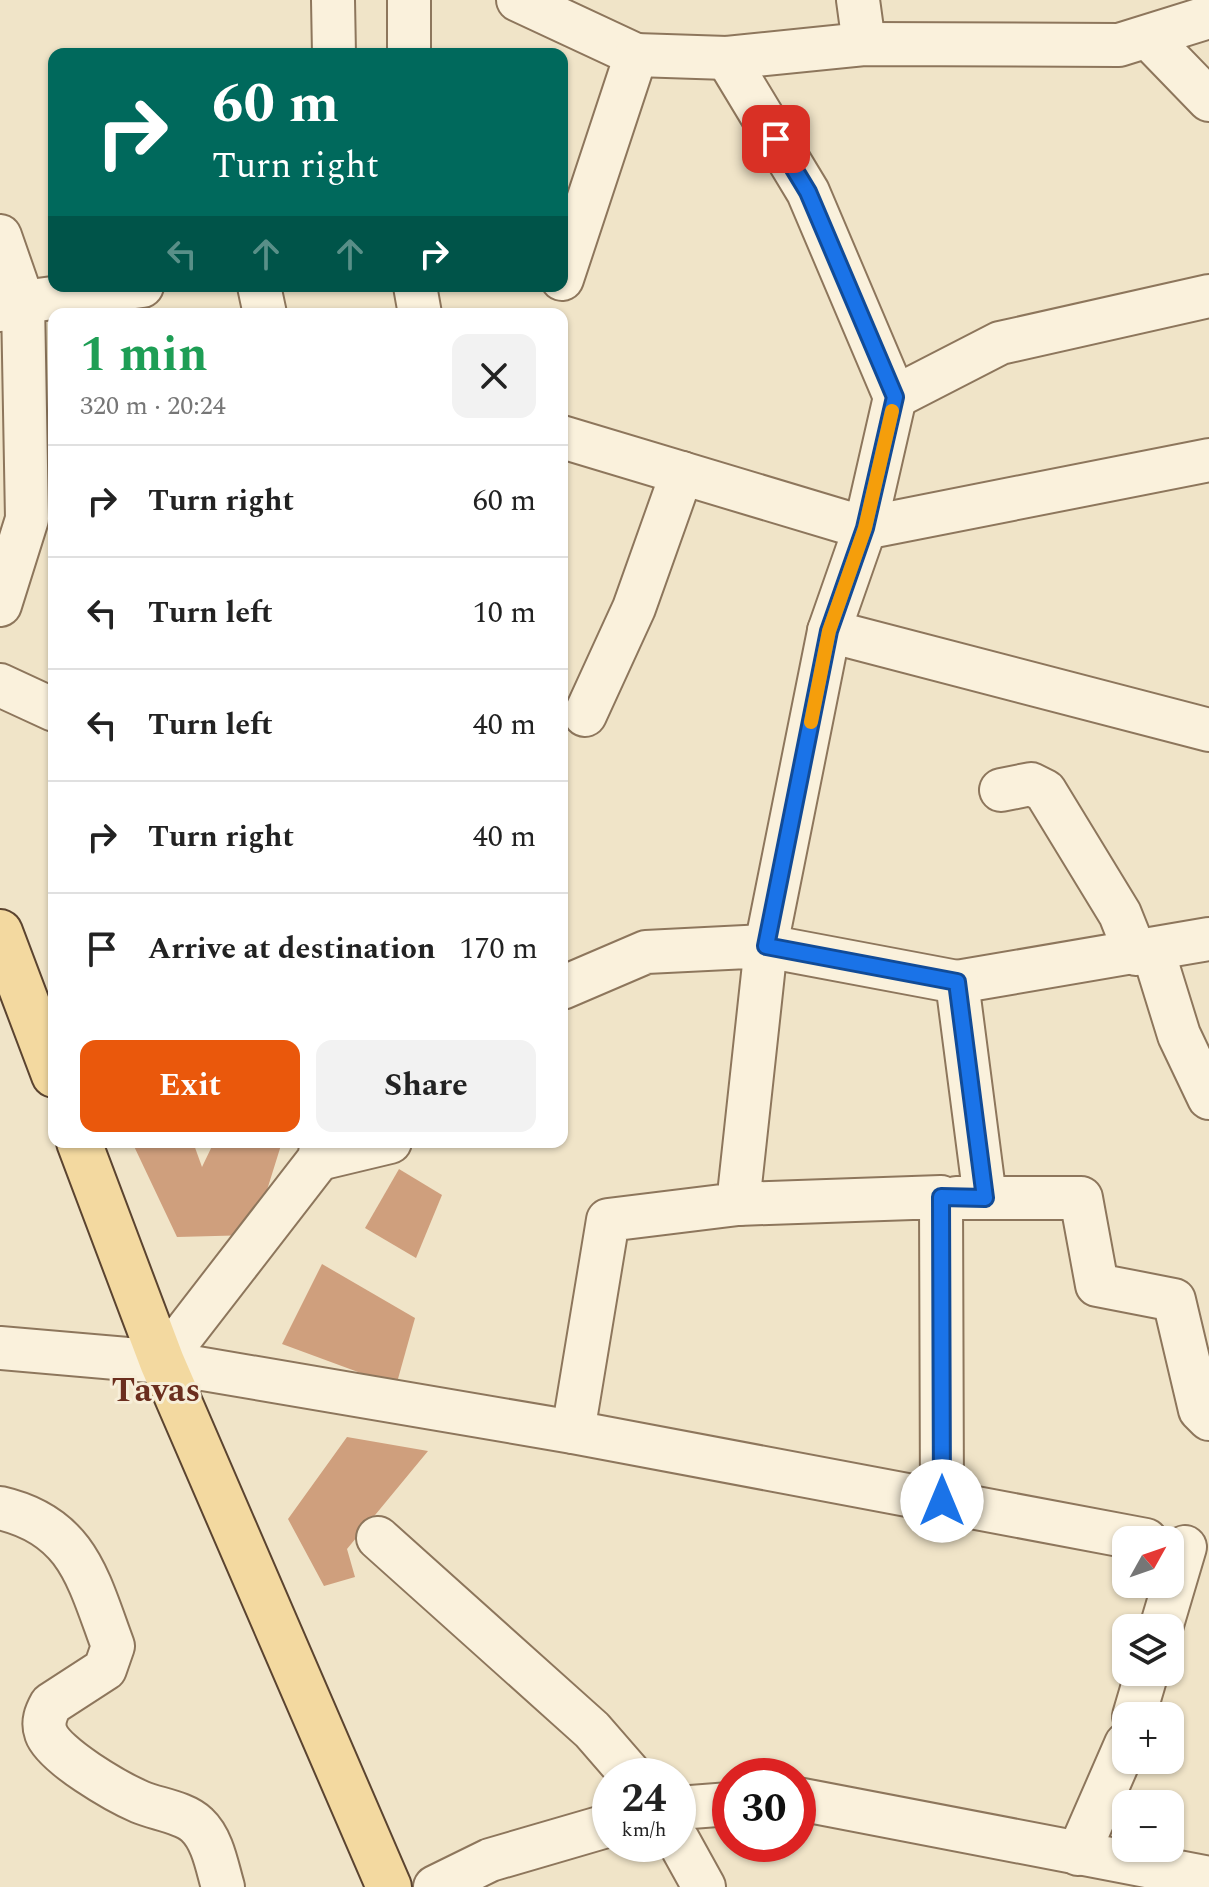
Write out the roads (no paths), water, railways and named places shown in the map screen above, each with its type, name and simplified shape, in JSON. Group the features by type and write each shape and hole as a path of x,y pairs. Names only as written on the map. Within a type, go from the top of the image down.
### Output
{"main road":[{"path":"2,944 48,1060"},
{"path":"81,1148 162,1362 389,1887"}],"street":[{"path":"333,0 334,48"},
{"path":"409,0 409,48"},
{"path":"518,0 595,16 636,55 727,58 864,44 1119,45 1209,17"},
{"path":"858,0 864,44"},
{"path":"1148,37 1209,100"},
{"path":"568,241 572,216 636,55"},
{"path":"727,58 808,192 895,397 865,528 829,631 766,946 738,1204"},
{"path":"0,236 41,518 0,605"},
{"path":"12,306 103,292"},
{"path":"895,397 1000,343 1209,296"},
{"path":"568,439 865,528 1209,460"},
{"path":"585,715 634,608 682,473"},
{"path":"829,631 1209,730"},
{"path":"0,685 48,707"},
{"path":"1001,790 1031,784 1045,791 1144,952 1209,1098"},
{"path":"568,985 646,952 766,946 957,982 1209,939"},
{"path":"957,982 985,1198"},
{"path":"162,1362 320,1150"},
{"path":"941,1197 942,1501"},
{"path":"573,1432 608,1220 738,1204 941,1197 1081,1198 1097,1285 1174,1300 1200,1410 1209,1419"},
{"path":"0,1348 162,1362 573,1432 1112,1534"},
{"path":"0,1508 44,1524 69,1546 86,1574 113,1646 105,1669 51,1704 46,1712 45,1732 92,1775 137,1801 198,1825 207,1839 223,1887"},
{"path":"378,1538 592,1730 616,1758"},
{"path":"1078,1854 1113,1774"},
{"path":"816,1803 1209,1878"},
{"path":"435,1887 494,1874 592,1833"},
{"path":"690,1862 704,1887"}],"district":[{"name":"Tavas","path":"156,1391"}]}
